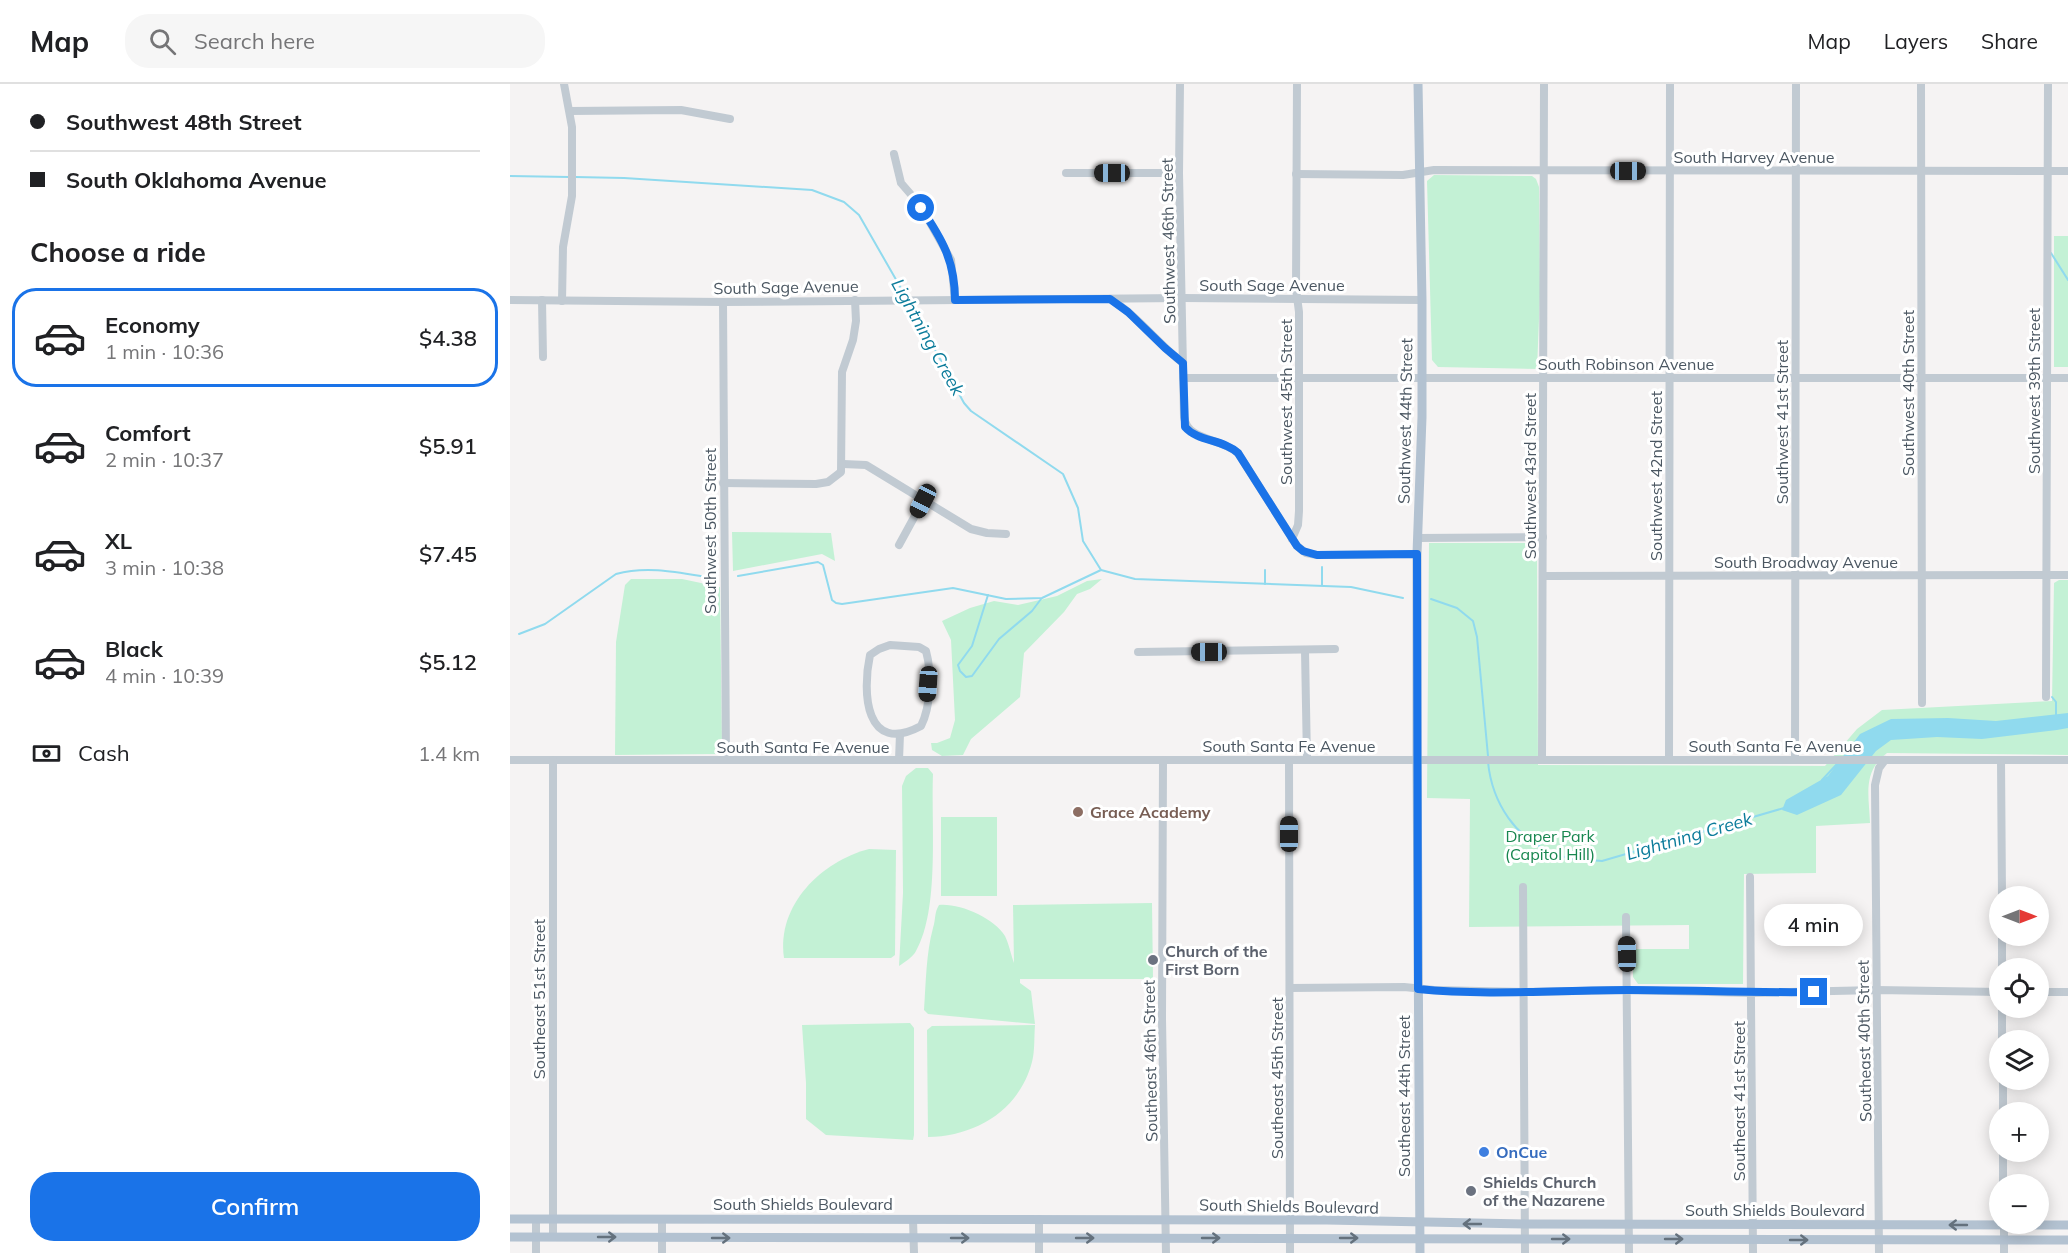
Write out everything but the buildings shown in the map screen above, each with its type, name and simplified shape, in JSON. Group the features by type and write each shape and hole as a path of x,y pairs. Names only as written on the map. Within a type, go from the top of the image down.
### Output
{"main road":[{"name":"Southwest 44th Street","path":"1417,759 1417,554 1422,378 1418,84"},
{"name":"Southeast 44th Street","path":"1417,759 1420,1253"},
{"name":"South Shields Boulevard","path":"510,1219 1039,1219 1525,1224 1989,1224"},
{"name":"South Shields Boulevard","path":"2049,1225 2068,1225"},
{"name":"South Shields Boulevard","path":"510,1237 2068,1240"}],"street":[{"path":"562,301 563,247 572,196 573,160 570,111 564,84"},
{"name":"Southwest 46th Street","path":"1180,84 1179,173 1185,427 1189,431 1235,450 1292,539"},
{"name":"Southwest 45th Street","path":"1292,539 1298,525 1299,511 1297,84"},
{"name":"Southwest 43rd Street","path":"1542,760 1544,84"},
{"name":"Southwest 42nd Street","path":"1670,84 1670,759"},
{"name":"Southwest 41st Street","path":"1795,759 1796,84"},
{"name":"Southwest 40th Street","path":"1921,84 1922,703"},
{"name":"Southwest 39th Street","path":"2046,697 2048,84"},
{"path":"570,111 681,110 730,119"},
{"path":"894,154 902,183 928,219 951,260 955,300"},
{"name":"South Harvey Avenue","path":"1296,174 1403,175 1434,170 2068,171"},
{"path":"1066,173 1179,173"},
{"name":"South Sage Avenue","path":"510,300 723,302 1183,298 1422,300"},
{"path":"1110,299 1128,312 1183,363"},
{"path":"542,300 543,357"},
{"path":"723,483 816,484 828,482 842,472 842,372 853,340 856,321 855,300"},
{"name":"Southwest 50th Street","path":"723,302 726,760"},
{"name":"South Robinson Avenue","path":"1183,378 2068,378"},
{"path":"843,464 866,465 971,529 1006,534"},
{"path":"899,545 923,501"},
{"path":"1418,538 1543,537"},
{"path":"1292,539 1303,551 1317,555 1417,554"},
{"name":"South Broadway Avenue","path":"1544,576 2068,575"},
{"path":"890,645 919,647 926,651 928,660 927,714 921,726 900,734 884,731 876,724 866,701 870,655 890,645"},
{"path":"1138,652 1335,649"},
{"path":"1305,651 1307,760"},
{"path":"899,760 900,734"},
{"name":"South Santa Fe Avenue","path":"510,760 2068,760"},
{"name":"Southeast 51st Street","path":"553,1237 554,760"},
{"name":"Southeast 46th Street","path":"1163,760 1162,1030 1166,1253"},
{"name":"Southeast 45th Street","path":"1289,760 1290,1253"},
{"name":"Southeast 40th Street","path":"1879,1253 1875,785 1879,768 1885,760"},
{"path":"2001,760 2001,886"},
{"name":"Southeast 41st Street","path":"1750,877 1753,1253"},
{"path":"1523,886 1525,1253"},
{"path":"1626,917 1629,1253"},
{"path":"1290,987 1524,992 1628,990 1752,993 1877,990 1989,992"},
{"path":"2049,992 2068,992"},
{"path":"536,1219 536,1253"},
{"path":"662,1219 662,1253"},
{"path":"913,1219 914,1253"},
{"path":"1039,1219 1039,1253"},
{"path":"2004,1234 2004,1253"}],"green space":[{"path":"1434,175 1532,176 1536,179 1539,187 1540,294 1537,369 1438,367 1432,360 1427,181"},
{"path":"2054,236 2068,236 2068,367 2054,367"},
{"path":"732,532 831,533 835,561 822,554 733,571"},
{"name":"Draper Park (Capitol Hill)","path":"1429,543 1537,543 1538,765 1825,766 1857,729 1882,710 2052,701 2054,583 2059,580 2068,580 2068,755 1887,753 1879,760 1870,776 1868,794 1870,823 1816,826 1816,873 1744,874 1743,984 1638,984 1633,977 1633,949 1689,949 1689,925 1469,927 1470,799 1427,798"},
{"path":"631,579 682,579 720,587 722,748 717,754 615,755 616,642 625,585"},
{"path":"1102,579 1090,589 1077,594 1064,612 1024,653 1020,697 971,739 963,755 942,756 932,750 931,743 950,738 955,720 951,640 942,621 970,608 994,601 1018,605 1057,596 1087,581"},
{"path":"916,768 928,768 933,774 931,890 924,933 915,953 899,966 903,893 902,786 906,776"},
{"path":"941,817 997,817 997,896 941,896"},
{"path":"869,849 896,850 895,955 891,958 784,958 783,939 787,920 795,903 806,888 835,864"},
{"path":"1152,903 1153,979 1020,979 1020,983 1031,991 1035,1024 928,1014 924,1010 929,948 939,905 966,909 993,923 1005,936 1014,963 1013,905"},
{"path":"910,1023 914,1028 913,1140 826,1135 806,1119 802,1025"},
{"path":"1035,1025 1032,1062 1026,1079 1006,1107 993,1118 978,1126 945,1136 928,1137 927,1030 932,1026"}],"water":[{"path":"2068,713 2068,728 2057,730 1982,739 1937,737 1891,740 1876,751 1841,795 1797,815 1782,810 1786,800 1828,776 1860,734 1891,719 1948,718 1996,721"}],"waterway":[{"name":"Lightning Creek","path":"510,176 569,177"},
{"name":"Lightning Creek","path":"575,177 812,190 844,202 859,215 906,297"},
{"path":"2051,253 2068,280"},
{"name":"Lightning Creek","path":"909,302 964,403 971,411 1063,474 1078,508 1083,541 1101,570 1135,579 1351,587 1403,598"},
{"path":"738,576 818,562 823,565 832,600 842,604 953,588 1006,599 1042,598 1101,570"},
{"path":"1322,567 1322,585"},
{"path":"519,634 545,624 616,574 652,570 713,578"},
{"path":"1265,570 1265,584"},
{"path":"988,595 972,646 958,665 966,677 972,676 999,639 1032,611 1041,599"},
{"name":"Lightning Creek","path":"1431,599 1457,608 1473,621 1477,637 1488,756"},
{"path":"2052,697 2056,702 2056,716"},
{"name":"Lightning Creek","path":"1488,762 1495,792 1508,818 1518,830 1542,848 1573,859 1602,861 1784,808"},
{"name":"Lightning Creek","path":"1822,780 1837,764"}],"place":[{"name":"Grace Academy","path":"1078,812"},
{"name":"Church of the First Born","path":"1153,960"},
{"name":"OnCue","path":"1484,1152"},
{"name":"Shields Church of the Nazarene","path":"1471,1191"}],"route":[{"path":"921,208 951,260 955,300 1110,299 1136,318 1183,363 1185,427 1192,433 1232,448 1238,453 1297,546 1303,551 1317,555 1417,554 1418,989 1524,992 1628,990 1814,992"}]}
